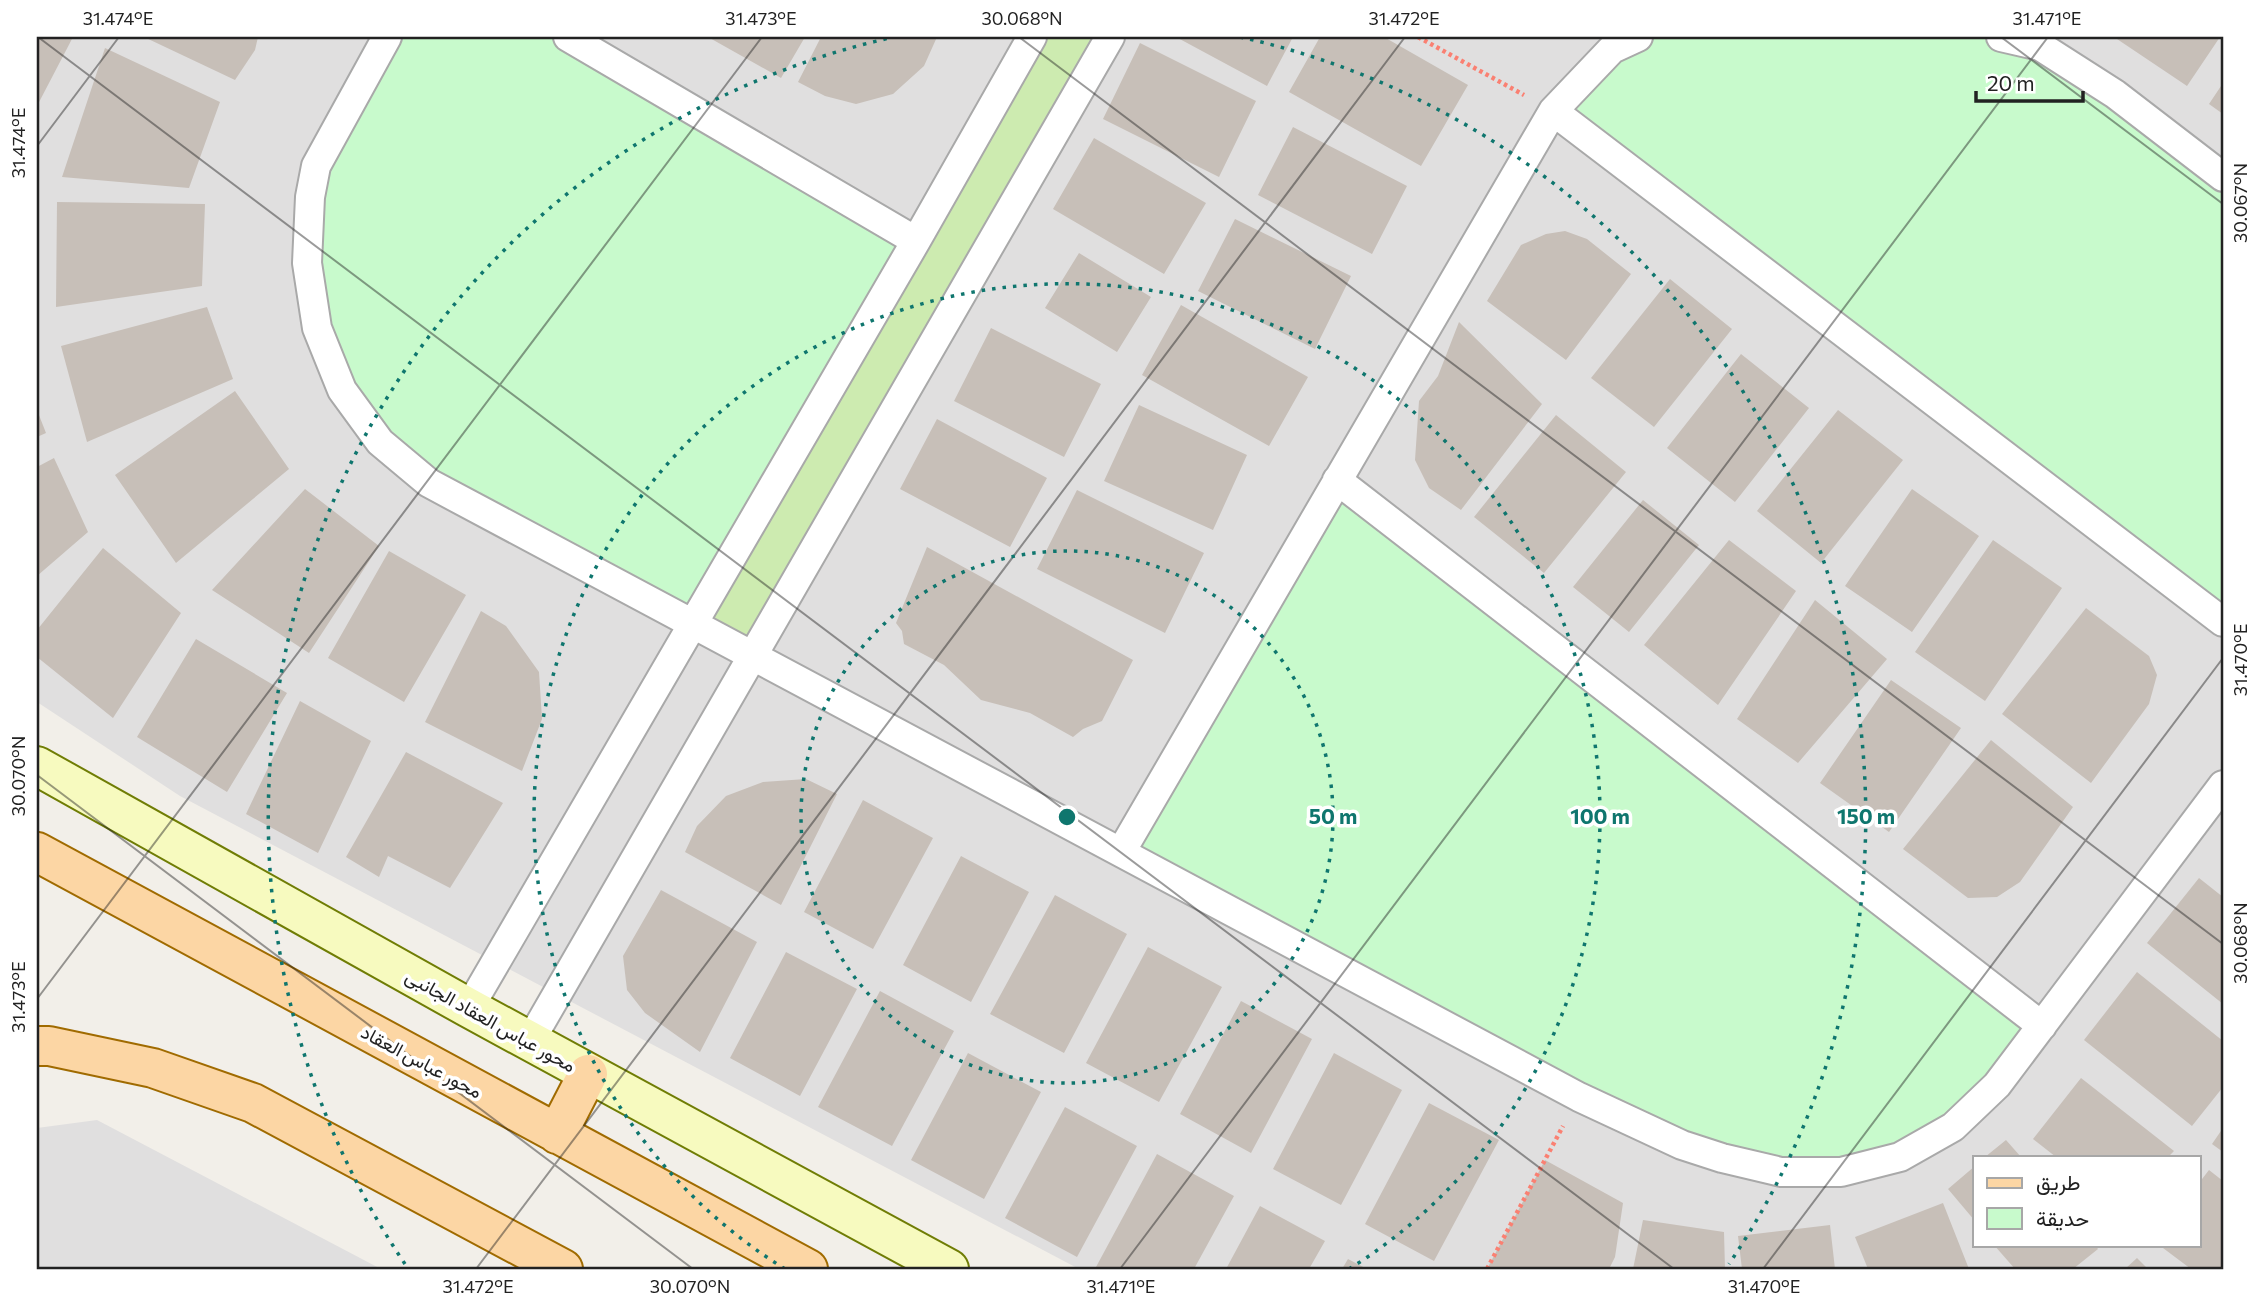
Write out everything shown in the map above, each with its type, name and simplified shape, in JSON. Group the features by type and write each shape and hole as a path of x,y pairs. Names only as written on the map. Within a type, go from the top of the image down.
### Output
{"main road":[{"name":"محور عباس العقاد","path":"37,852 808,1269"},
{"path":"37,1046 50,1046 153,1068 253,1103 564,1269"},
{"path":"557,1134 588,1074"}],"street":[{"path":"387,37 316,166 310,197 307,263 317,328 342,390 380,442 429,483 1579,1097 1682,1146 1781,1172 1842,1172 1900,1157 1953,1127 1997,1085 2223,785"},
{"path":"568,37 916,241"},
{"path":"469,1008 1032,37"},
{"path":"530,1041 1110,37"},
{"path":"1121,852 1553,111 1612,49 1638,37"},
{"path":"2001,37 2040,46 2115,94 2223,177"},
{"path":"1553,111 2223,622"},
{"path":"1337,480 2042,1026"},
{"name":"محور عباس العقاد الجانبى","path":"37,766 588,1074 948,1269"}],"path":[{"path":"1418,37 1553,111"},
{"path":"1487,1269 1579,1097"}],"shaded area":[{"path":"37,37 2223,37 2223,1269 1079,1269 180,796 37,702"},
{"path":"97,1120 381,1269 37,1269 37,1128"}],"green space":[{"path":"387,37 568,37 916,241 692,623 380,442 317,328 310,197"},
{"path":"1030,37 1110,37 752,656 692,623"},
{"path":"1638,37 2001,37 2223,177 2223,622 1553,111"},
{"path":"1337,480 2042,1026 1953,1127 1842,1172 1722,1158 1121,852"}],"building":[{"path":"37,37 73,37 37,106"},
{"path":"144,37 258,37 255,50 235,80"},
{"path":"708,37 805,37 781,78"},
{"path":"821,37 937,37 924,66 893,94 856,104 825,96 798,82"},
{"path":"1176,37 1293,37 1267,86"},
{"path":"1320,37 1384,37 1468,85 1421,166 1289,92"},
{"path":"2220,37 2187,86 2117,39"},
{"path":"1140,43 1256,101 1219,177 1103,119"},
{"path":"105,48 220,102 189,188 62,177"},
{"path":"2223,83 2223,114 2209,104"},
{"path":"1293,127 1407,186 1372,254 1258,195"},
{"path":"1094,138 1206,203 1164,274 1053,209"},
{"path":"57,202 205,204 202,286 56,307"},
{"path":"1235,219 1351,276 1315,349 1198,291"},
{"path":"1565,231 1587,239 1631,274 1566,360 1487,301 1521,245 1546,234"},
{"path":"1079,253 1151,297 1117,352 1045,308"},
{"path":"1670,279 1732,329 1654,427 1591,378"},
{"path":"1181,305 1308,377 1269,446 1142,375"},
{"path":"207,307 233,379 87,442 61,346"},
{"path":"1459,322 1542,404 1461,510 1429,488 1415,460 1419,401 1438,376"},
{"path":"991,328 1101,384 1064,457 954,401"},
{"path":"1741,354 1809,408 1735,502 1667,448"},
{"path":"235,391 289,469 176,563 115,475"},
{"path":"1139,405 1247,455 1213,530 1104,481"},
{"path":"37,410 46,433 37,437"},
{"path":"1838,410 1903,460 1821,563 1757,511"},
{"path":"1556,415 1626,472 1544,573 1474,517"},
{"path":"937,419 1047,478 1010,547 900,489"},
{"path":"54,458 88,532 37,576 37,467"},
{"path":"305,489 379,546 309,653 212,590"},
{"path":"1912,489 1979,536 1912,632 1845,586"},
{"path":"1077,490 1204,553 1165,633 1037,569"},
{"path":"1643,500 1699,545 1629,632 1573,587"},
{"path":"1729,540 1796,591 1718,705 1644,645"},
{"path":"1993,540 2062,588 1985,701 1915,652"},
{"path":"927,547 1133,660 1102,721 1083,729 1073,737 1030,713 981,700 944,665 904,644 902,631 896,623"},
{"path":"103,548 181,613 113,718 37,657 37,630"},
{"path":"389,551 466,595 404,702 328,658"},
{"path":"1815,600 1887,659 1798,763 1737,719"},
{"path":"2086,608 2149,656 2157,675 2149,704 2091,783 2002,714"},
{"path":"481,611 506,626 539,672 542,719 522,771 425,722"},
{"path":"196,639 287,693 227,792 137,737"},
{"path":"1891,680 1961,728 1889,832 1820,783"},
{"path":"300,701 371,741 318,853 246,814"},
{"path":"1991,740 2073,807 2020,882 1997,897 1968,898 1903,849"},
{"path":"406,752 503,803 450,888 388,856 379,877 346,857"},
{"path":"806,779 837,794 781,905 685,852 697,826 726,796 763,782"},
{"path":"863,800 933,838 873,949 804,912"},
{"path":"961,856 1029,892 971,1002 903,965"},
{"path":"2199,878 2223,897 2223,1004 2147,943"},
{"path":"661,890 757,942 700,1052 645,1013 627,990 623,956"},
{"path":"1055,895 1127,934 1064,1053 990,1014"},
{"path":"1148,947 1222,987 1159,1102 1086,1063"},
{"path":"786,952 857,989 800,1096 730,1058"},
{"path":"2137,972 2223,1041 2223,1087 2192,1126 2084,1040"},
{"path":"880,991 954,1031 892,1146 818,1107"},
{"path":"1241,1001 1312,1039 1251,1153 1180,1114"},
{"path":"968,1053 1041,1092 984,1199 911,1160"},
{"path":"1334,1053 1402,1090 1341,1205 1273,1169"},
{"path":"2081,1078 2174,1151 2169,1156 2055,1156 2033,1139"},
{"path":"1429,1103 1499,1140 1434,1261 1365,1224"},
{"path":"1065,1107 1137,1146 1077,1257 1005,1218"},
{"path":"2223,1128 2223,1152 2212,1144"},
{"path":"2006,1140 2020,1156 1986,1156"},
{"path":"1157,1154 1234,1196 1194,1269 1096,1267"},
{"path":"1545,1160 1623,1203 1615,1257 1609,1269 1487,1269"},
{"path":"1973,1168 1973,1219 1948,1189"},
{"path":"2209,1170 2223,1181 2223,1269 2191,1269 2160,1246 2200,1246 2200,1182"},
{"path":"1943,1203 1969,1269 1868,1269 1855,1237"},
{"path":"1260,1206 1325,1241 1309,1269 1226,1269"},
{"path":"1643,1220 1724,1232 1725,1269 1633,1269"},
{"path":"1830,1225 1835,1269 1742,1269 1738,1236"},
{"path":"1995,1246 2096,1246 2098,1249 2073,1269 2015,1269"},
{"path":"2137,1258 2148,1269 2125,1269"},
{"path":"1348,1259 1367,1269 1342,1269"}]}
